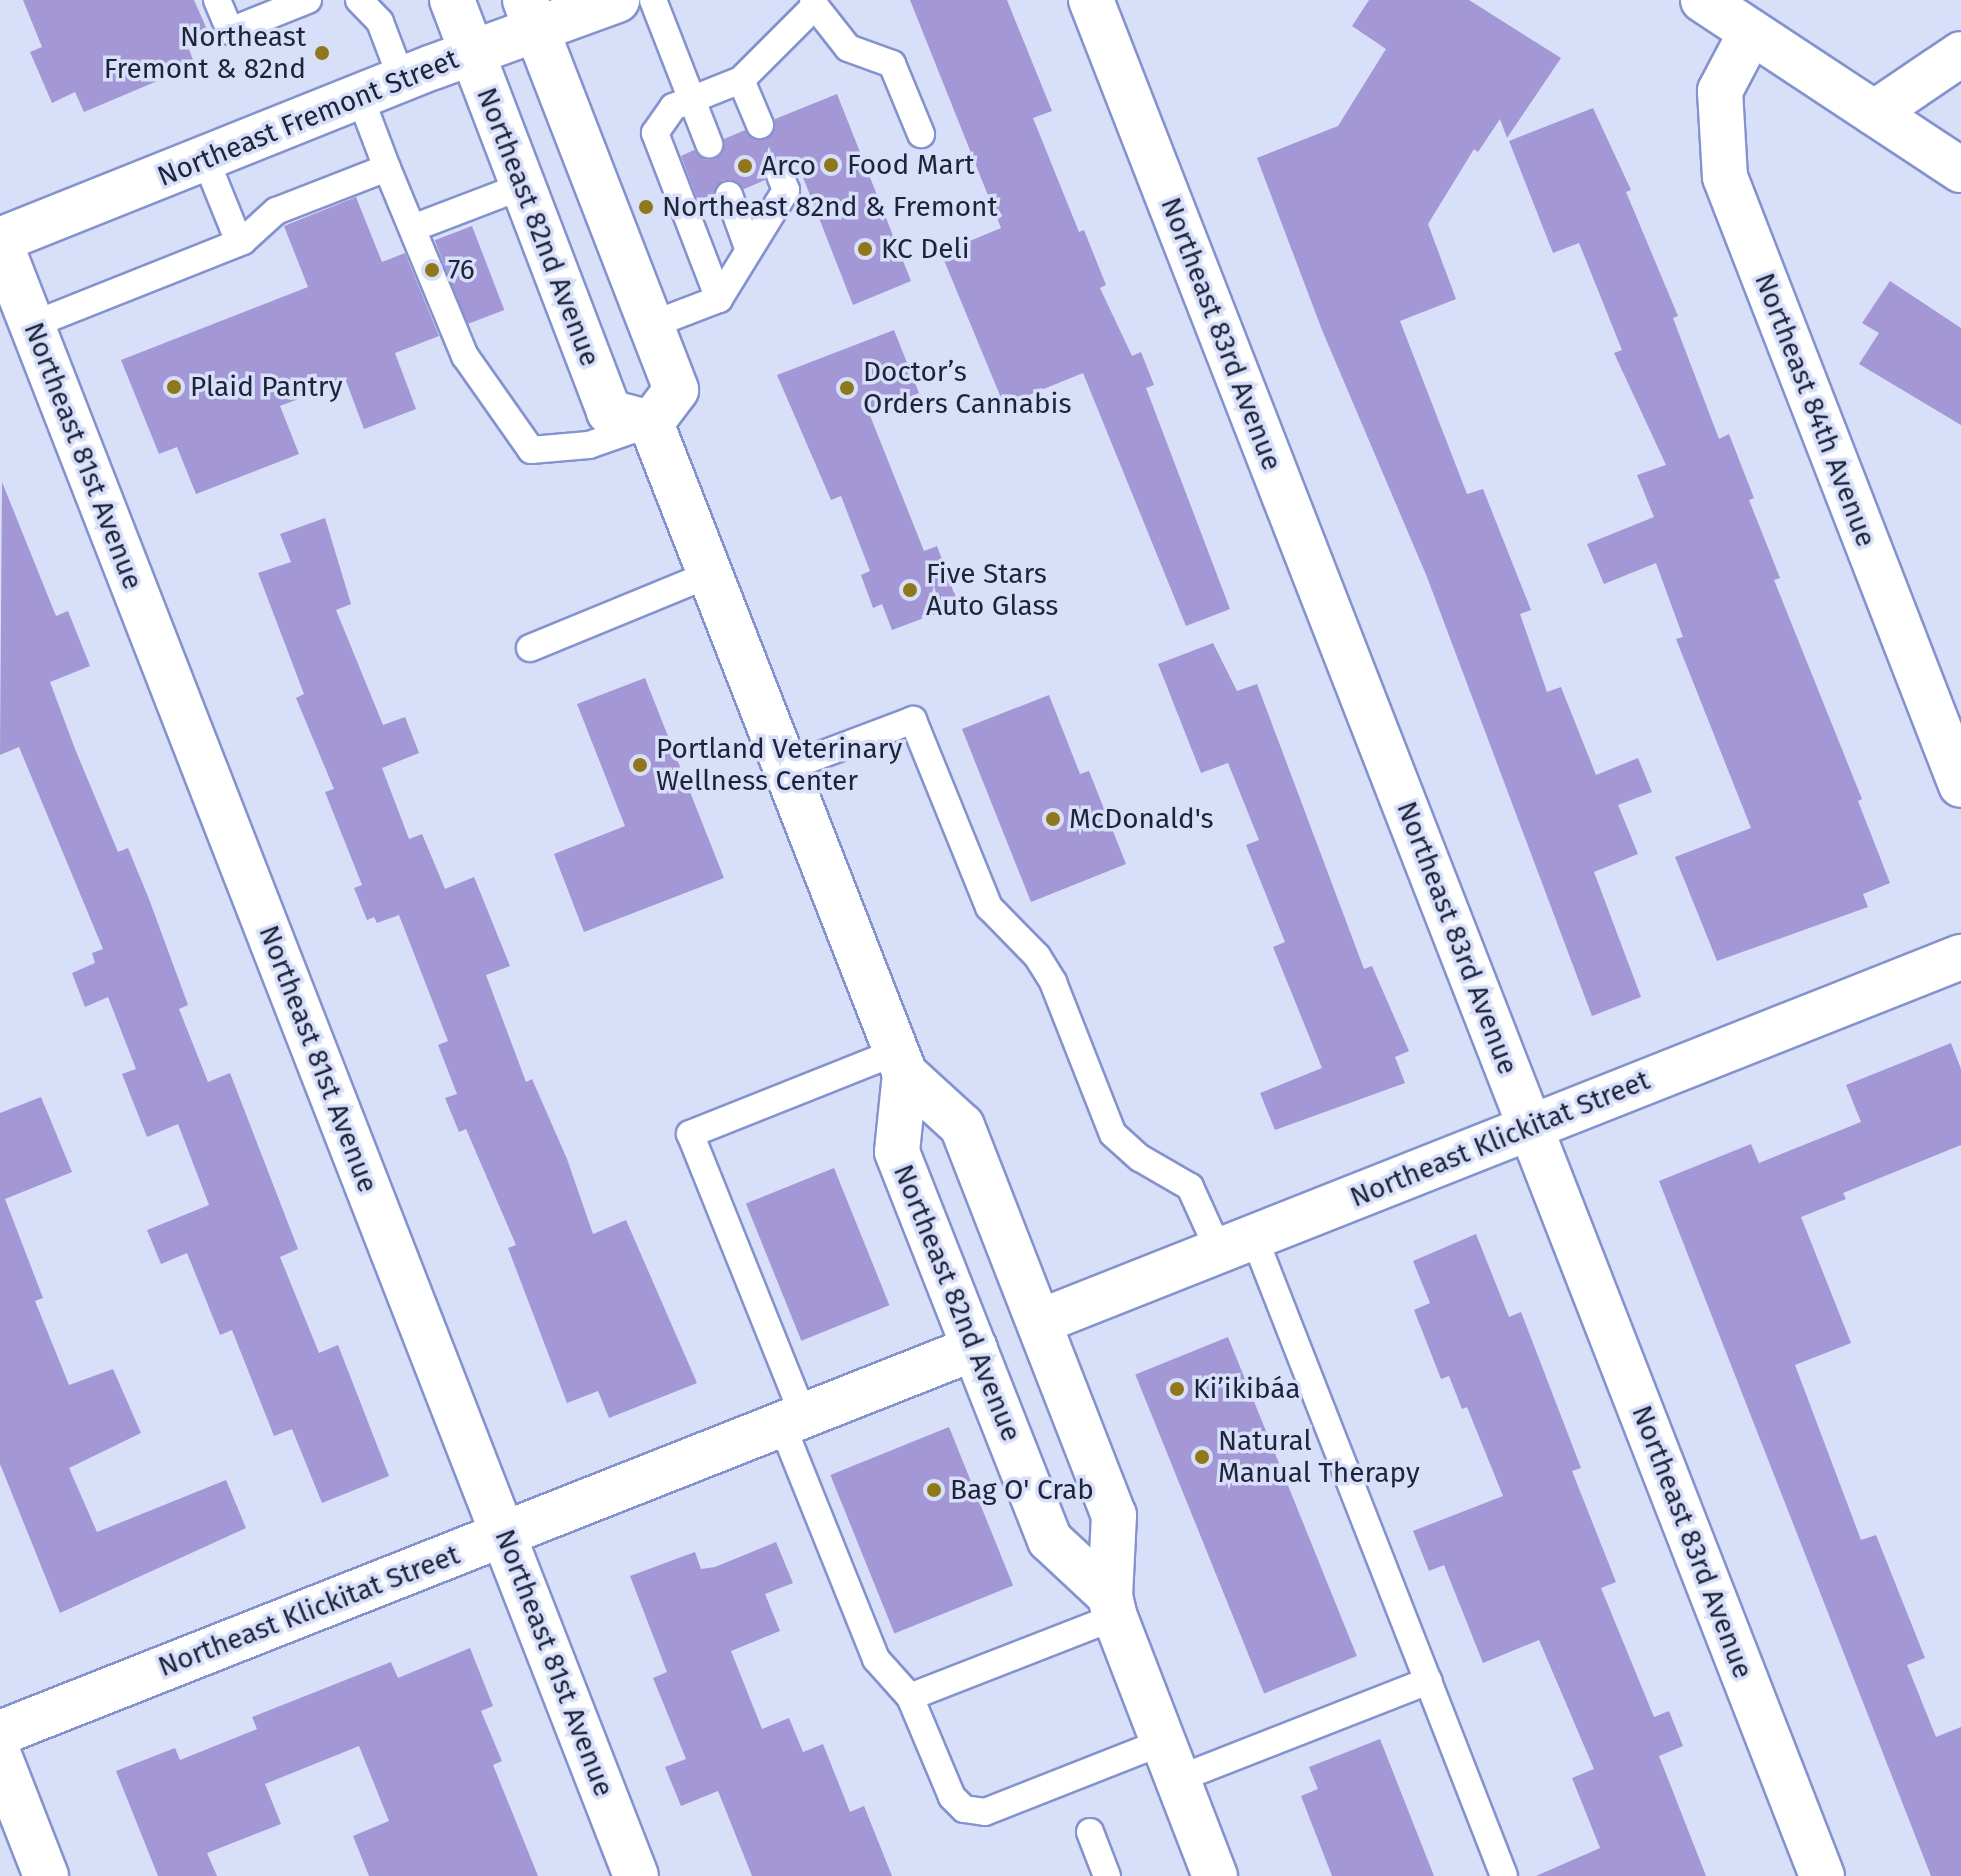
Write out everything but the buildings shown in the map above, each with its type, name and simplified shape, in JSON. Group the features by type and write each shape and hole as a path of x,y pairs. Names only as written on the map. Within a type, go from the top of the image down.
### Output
{"street":[{"name":"Northeast 82nd Avenue","path":"452,0 609,412 651,423 786,768 900,1063 897,1152 1050,1540 1112,1607"},
{"name":"Northeast Fremont Street","path":"0,242 472,53 531,15 617,0"},
{"name":"Northeast 83rd Avenue","path":"1091,0 1822,1876"},
{"path":"1703,0 1961,170"},
{"path":"531,15 676,390 651,423"},
{"name":"Northeast 84th Avenue","path":"1751,32 1720,91 1725,177 1961,785"},
{"path":"1874,113 1961,54"},
{"name":"Northeast 81st Avenue","path":"0,242 636,1876"},
{"name":"Northeast Klickitat Street","path":"1039,1322 1961,957"},
{"name":"Northeast 82nd Avenue","path":"900,1063 962,1126 1114,1515 1112,1607 1215,1876"},
{"name":"Northeast Klickitat Street","path":"0,1733 975,1348"},
{"path":"0,1758 46,1876"}],"lane":[{"path":"217,0 230,31 308,0"},
{"path":"359,0 380,22 402,80"},
{"path":"653,0 709,144"},
{"path":"719,299 655,133 673,107 741,80 814,3 848,48 892,64 921,134"},
{"path":"741,80 760,125"},
{"path":"360,97 465,356 531,450 589,445 651,423"},
{"path":"205,158 239,242"},
{"path":"32,325 239,242 276,211 387,168"},
{"path":"651,325 719,299 786,190 780,175"},
{"path":"413,228 523,186"},
{"path":"729,195 748,248"},
{"path":"530,648 710,574"},
{"path":"786,768 913,720 989,907 1037,956 1053,982 1113,1134 1140,1158 1190,1187 1237,1244 1428,1681 1504,1876"},
{"path":"900,1063 690,1134 876,1659 910,1697 952,1797 964,1809 985,1812 1170,1760 1428,1681"},
{"path":"910,1697 1112,1607"},
{"path":"1090,1832 1107,1876"}],"place":[{"name":"Northeast Fremont & 82nd","path":"322,53"},
{"name":"Food Mart","path":"831,165"},
{"name":"Arco","path":"745,166"},
{"name":"Northeast 82nd & Fremont","path":"646,207"},
{"name":"KC Deli","path":"865,249"},
{"name":"76","path":"432,270"},
{"name":"Plaid Pantry","path":"174,387"},
{"name":"Doctor’s Orders Cannabis","path":"847,388"},
{"name":"Five Stars Auto Glass","path":"910,590"},
{"name":"Portland Veterinary Wellness Center","path":"640,765"},
{"name":"McDonald's","path":"1053,819"},
{"name":"Ki’ikibáa","path":"1177,1389"},
{"name":"Natural Manual Therapy","path":"1202,1457"},
{"name":"Bag O' Crab","path":"934,1490"}]}
